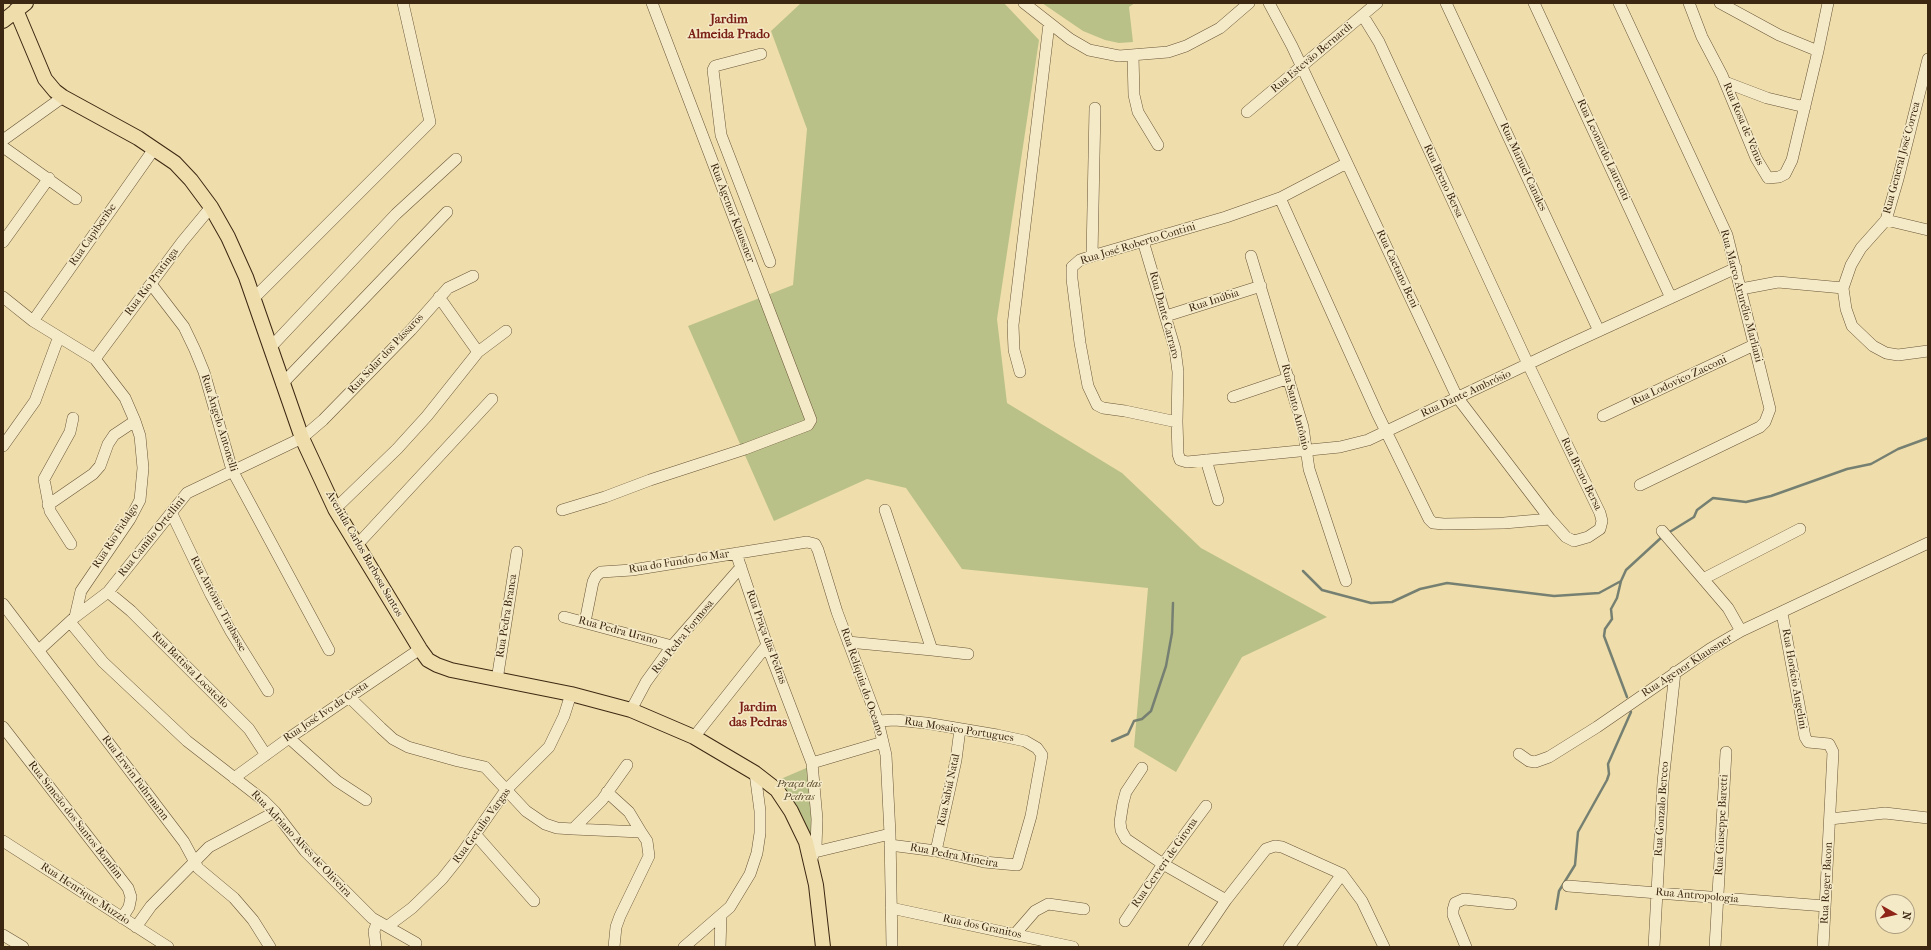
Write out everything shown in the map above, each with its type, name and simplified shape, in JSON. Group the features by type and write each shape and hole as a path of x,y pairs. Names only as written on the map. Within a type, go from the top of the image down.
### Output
{"main road":[{"name":"Avenida Carlos Barbosa Santos","path":"21,7 45,79 63,98 138,138 175,163 191,180 211,207 228,237 254,298 282,384 302,438 335,509 428,660 437,665 496,680 571,694 631,710 694,736 755,773 777,790 791,811 813,857 823,947"},
{"path":"3,20 21,7"}],"street":[{"path":"254,298 430,122 403,3"},
{"name":"Rua Agenor Klaussner","path":"562,510 605,497 650,480 745,449 810,423 811,417 809,411 652,3"},
{"path":"1024,3 1049,24 1089,50 1119,56 1168,52 1200,39 1220,28 1249,3"},
{"name":"Rua Caetano Beni","path":"1269,3 1292,46 1457,398 1550,518"},
{"name":"Rua Estevão Bernardi","path":"1247,112 1302,68 1377,3"},
{"name":"Rua Manuel Canales","path":"1446,3 1599,331"},
{"name":"Rua Leonardo Laurenti","path":"1534,3 1671,298"},
{"name":"Rua Marco Arurélio Marliani","path":"1619,3 1720,220 1730,246 1769,403 1768,416 1760,427 1640,485"},
{"name":"Rua Rosa de Vênus","path":"1689,3 1702,37 1725,82 1756,158 1768,178 1780,177 1788,169 1805,107 1828,3"},
{"path":"1720,3 1779,35 1818,50"},
{"name":"Rua Breno Bersa","path":"1363,16 1379,42 1528,364 1600,513 1602,526 1594,534 1574,541 1566,537 1550,518"},
{"path":"1020,372 1014,350 1013,325 1049,24"},
{"path":"761,54 715,66 713,70 722,137 770,262"},
{"path":"1133,56 1134,95 1138,112 1158,145"},
{"name":"Rua General José Correa","path":"1928,59 1925,82 1886,220 1861,248 1851,265 1843,288 1846,309 1852,326 1873,346 1886,353 1898,355 1928,351"},
{"path":"1725,82 1767,98 1805,107"},
{"path":"3,140 63,98"},
{"path":"1092,256 1095,108"},
{"path":"705,142 722,137"},
{"path":"3,147 49,178 76,199"},
{"name":"Rua Capiberibe","path":"32,321 154,149"},
{"path":"270,348 396,214 456,159"},
{"path":"1347,163 1280,198 1331,313 1387,432 1433,524 1504,523 1550,518"},
{"path":"3,242 49,178"},
{"name":"Rua José Roberto Contini","path":"1176,422 1100,407 1094,400 1088,386 1080,343 1071,272 1074,265 1092,256 1226,217 1280,198"},
{"name":"Rua Rio Pratinga","path":"95,359 211,207"},
{"path":"282,384 447,212"},
{"path":"1886,220 1928,230"},
{"name":"Rua Dante Carraro","path":"1143,242 1175,349 1178,372 1176,422 1178,454 1181,460"},
{"name":"Rua Santo Antônio","path":"1251,256 1289,378 1308,450 1309,469 1346,581"},
{"name":"Rua Dante Ambrósio","path":"1181,460 1192,462 1351,446 1387,432 1528,364 1736,268"},
{"name":"Rua Solar dos Pássaros","path":"302,438 323,420 411,330 448,288 473,276"},
{"path":"1741,290 1778,282 1843,288"},
{"name":"Rua Ângelo Antonelli","path":"151,284 184,327 195,350 232,470 329,650"},
{"name":"Rua Inúbia","path":"1166,316 1261,286"},
{"path":"439,297 478,352"},
{"name":"Rua Rio Fidalgo","path":"3,299 58,339 95,359 125,398 135,420 142,449 143,474 140,500 130,519 81,591 72,620"},
{"path":"335,509 397,449 427,416 478,352 506,331"},
{"path":"3,446 35,401 48,372 58,339"},
{"name":"Rua Lodovico Zacconi","path":"1603,416 1754,345"},
{"path":"1233,397 1289,378"},
{"path":"357,546 492,399"},
{"path":"71,544 55,520 48,504 45,477 70,432 73,418"},
{"path":"48,504 93,474 100,466 108,444 114,435 135,420"},
{"name":"Rua Camilo Ortellini","path":"39,650 72,620 108,592 172,514 187,493 232,470 302,438"},
{"path":"1206,460 1218,500"},
{"path":"886,510 932,650"},
{"name":"Rua Antônio Tirabasse","path":"172,514 211,596 230,630 268,691"},
{"path":"1703,579 1727,565 1800,528"},
{"path":"1665,535 1728,608 1741,631"},
{"name":"Rua do Fundo do Mar","path":"585,622 594,582 601,572 632,570 812,542"},
{"name":"Rua Relíquia do Oceano","path":"812,542 818,550 848,642 878,721 883,742 887,766 892,947"},
{"name":"Rua Agenor Klaussner","path":"1519,754 1529,761 1535,762 1549,757 1591,731 1710,649 1741,631 1928,543"},
{"name":"Rua Pedra Branca","path":"496,680 518,552"},
{"name":"Rua Praça das Pedras","path":"736,553 767,645 812,763 817,812 813,857"},
{"name":"Rua Pedra Formosa","path":"631,710 646,682 672,646 741,567"},
{"name":"Rua Battista Locatello","path":"108,592 131,611 249,729 266,755"},
{"name":"Rua Erwin Fuhrmann","path":"3,604 184,842 203,873 234,898 252,920 270,947"},
{"name":"Rua Horácio Angelini","path":"1782,613 1805,737 1808,742 1825,743 1832,746 1830,819"},
{"name":"Rua Pedra Urano","path":"564,617 672,646"},
{"name":"Rua Adriano Alves de Oliveira","path":"72,620 103,662 186,741 248,788 275,812 305,851 383,925 416,943"},
{"path":"848,642 968,654"},
{"path":"694,736 767,645"},
{"name":"Rua José Ivo da Costa","path":"234,778 288,738 420,649"},
{"name":"Rua Gonzalo Berceo","path":"1654,947 1663,782 1676,672"},
{"name":"Rua Getulio Vargas","path":"383,925 412,908 442,879 458,859 506,790 549,747 564,716 571,694"},
{"path":"349,697 393,739 408,747 458,761 482,765 488,769 506,790 533,817 557,828 641,832"},
{"name":"Rua Mosaico Portugues","path":"878,721 895,720 960,729 1026,741 1040,751 1041,760 1034,799 1017,865"},
{"name":"Rua Simeão dos Santos Bomfim","path":"3,727 128,888 131,897 130,907 122,918"},
{"name":"Rua Sabiá Natal","path":"936,851 956,760 960,729"},
{"path":"288,738 337,780 366,800"},
{"path":"812,763 883,742"},
{"name":"Rua Giuseppe Baretti","path":"1715,947 1726,752"},
{"path":"573,829 607,792 628,765"},
{"path":"1142,768 1126,792 1121,814 1121,830 1126,839 1163,864 1226,900"},
{"path":"684,947 694,936 730,906 748,878 757,854 760,819 755,773"},
{"path":"607,792 629,812 647,841 649,856 620,916 616,927 614,947"},
{"name":"Rua Cerveri de Girona","path":"1125,921 1163,864 1206,806"},
{"path":"136,927 151,906 209,847 275,812"},
{"path":"1830,819 1885,813 1928,818"},
{"name":"Rua Roger Bacon","path":"1823,947 1830,819"},
{"path":"475,834 534,901"},
{"path":"813,857 890,840"},
{"name":"Rua Pedra Mineira","path":"890,840 984,862 1017,865"},
{"name":"Rua Henrique Muzzio","path":"3,841 168,947"},
{"path":"1194,947 1226,900 1266,849 1270,847 1282,847 1342,874 1362,901 1384,947"},
{"path":"1291,946 1342,874"},
{"name":"Rua Antropologia","path":"1568,886 1825,906"},
{"path":"1466,947 1453,915 1452,910 1455,903 1464,899 1511,904"},
{"path":"1015,934 1035,912 1048,904 1084,909"},
{"name":"Rua dos Granitos","path":"892,908 1073,947"},
{"path":"720,947 721,915"},
{"path":"376,947 374,931 383,925"},
{"path":"3,935 23,947"}],"green space":[{"path":"801,3 1004,3 1039,40 997,319 1007,403 1122,473 1201,548 1327,617 1242,657 1176,772 1134,747 1148,588 962,569 906,488 867,479 774,521 688,326 793,285 807,129 771,31"},
{"path":"1042,3 1135,3 1129,7 1133,42 1119,43 1105,40 1083,31"},
{"name":"Praça das Pedras","path":"811,766 814,848 776,781"}],"waterway":[{"path":"1668,533 1694,517 1697,510 1713,498 1746,502 1771,496 1847,469 1871,464 1898,449 1928,438"},
{"path":"1303,571 1322,590 1371,603 1392,602 1420,589 1447,583 1554,596 1599,593 1621,581 1626,570 1663,536"},
{"path":"1621,581 1617,598 1611,609 1612,619 1605,629 1604,636 1627,697"},
{"path":"1112,741 1128,734 1134,721 1142,719 1151,711 1166,666 1172,633 1173,603"},
{"path":"1556,909 1559,891 1575,865 1578,832 1607,780 1609,774 1608,764 1631,712"}],"district":[{"name":"Jardim Almeida Prado","path":"729,28"},
{"name":"Jardim das Pedras","path":"758,716"}]}
